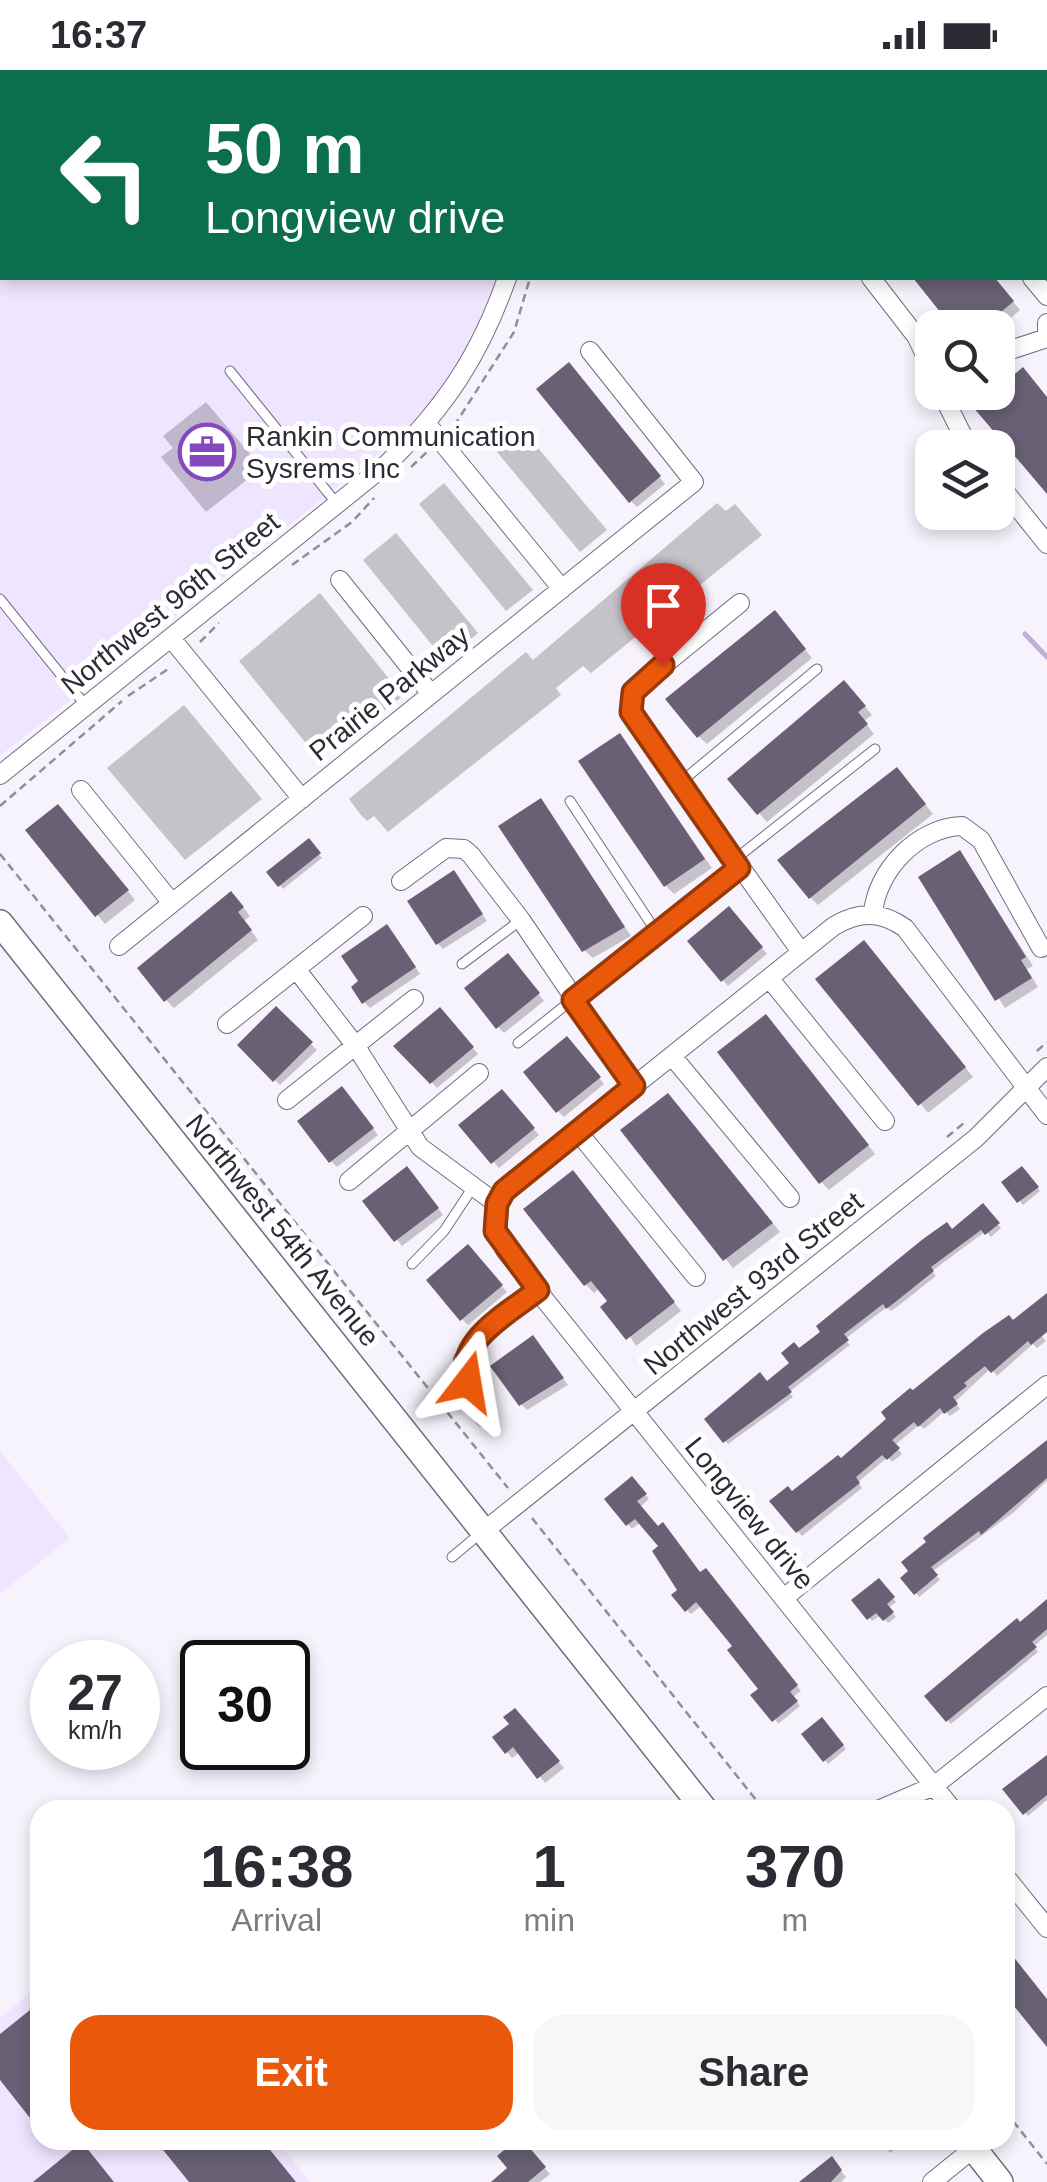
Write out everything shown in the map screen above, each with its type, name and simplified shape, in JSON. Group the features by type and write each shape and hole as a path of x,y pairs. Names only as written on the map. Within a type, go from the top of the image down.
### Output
{"street":[{"name":"Northwest 96th Street","path":"0,775 338,504 426,424 444,406 488,332 506,280"},
{"path":"873,280 915,335"},
{"path":"1015,348 1047,338 1047,324"},
{"name":"Prairie Parkway","path":"118,946 694,482 590,351"},
{"path":"426,424 562,589"},
{"path":"1015,504 1047,544"},
{"path":"340,580 431,694"},
{"path":"740,602 638,686 630,702 636,722 682,780 800,952"},
{"path":"171,638 302,798"},
{"path":"81,790 172,903"},
{"path":"873,914 879,884 901,855 951,826 962,826 982,840 1041,948"},
{"path":"401,881 446,848 464,849 521,920 634,1086"},
{"path":"296,969 355,1045 410,1132 437,1163 497,1204 504,1191 847,918 873,914 905,928 1047,1115"},
{"path":"226,1024 363,916"},
{"name":"Northwest 54th Avenue","path":"0,924 697,1800"},
{"path":"768,978 884,1121"},
{"path":"287,1100 414,999"},
{"path":"672,1056 790,1198"},
{"name":"Northwest 93rd Street","path":"484,1531 976,1138 1047,1067"},
{"path":"349,1181 479,1072"},
{"path":"578,1132 696,1277"},
{"name":"Longview drive","path":"497,1204 495,1231 505,1250 944,1800"},
{"path":"484,1418 468,1382 464,1360 476,1340 538,1290"},
{"path":"784,1598 1047,1385"},
{"path":"901,1800 934,1786 1047,1696"},
{"path":"1015,1888 1047,1928"},
{"path":"932,2182 964,2150"},
{"path":"975,2150 1000,2182"}],"lane":[{"path":"230,372 338,504"},
{"path":"0,599 86,706"},
{"path":"682,780 817,669"},
{"path":"518,1043 657,933 875,749"},
{"path":"570,801 657,933"},
{"path":"462,964 521,920"},
{"path":"412,1264 444,1232 473,1188"},
{"path":"452,1557 484,1531"}],"path":[{"path":"0,854 756,1800"},
{"path":"1015,2124 1047,2164"}],"shaded area":[{"path":"0,280 496,280 472,338 444,386 394,442 0,756"},
{"path":"0,1451 70,1538 0,1594"},
{"path":"30,1994 30,2150 284,2150 310,2182 0,2182 0,2017"}],"building":[{"path":"915,280 997,280 1014,301 1003,310 939,310"},
{"path":"569,362 661,476 629,503 536,389"},
{"path":"1023,367 1047,397 1047,494 1015,456 1015,430 993,430 976,410 1015,410 1015,374"},
{"path":"775,610 806,649 697,738 665,699"},
{"path":"844,680 866,706 858,712 868,724 757,815 727,779"},
{"path":"620,733 705,859 664,887 578,761"},
{"path":"897,767 926,804 809,899 777,860"},
{"path":"541,798 625,927 582,952 498,826"},
{"path":"58,804 129,890 95,917 25,830"},
{"path":"309,838 321,853 278,887 266,872"},
{"path":"960,850 1026,957 1021,960 1032,978 995,1001 918,877"},
{"path":"454,870 483,914 436,945 407,901"},
{"path":"231,891 244,907 238,912 252,930 164,1002 137,968"},
{"path":"729,906 763,947 721,982 687,941"},
{"path":"387,924 416,967 362,1004 351,987 358,981 341,956"},
{"path":"864,940 966,1067 918,1106 815,979"},
{"path":"508,953 540,993 496,1029 464,988"},
{"path":"276,1006 313,1042 273,1082 237,1045"},
{"path":"440,1007 474,1047 430,1084 393,1046"},
{"path":"766,1014 869,1145 819,1184 717,1052"},
{"path":"567,1036 601,1077 556,1113 523,1072"},
{"path":"342,1086 374,1128 329,1163 297,1121"},
{"path":"502,1089 535,1128 491,1164 458,1125"},
{"path":"668,1093 773,1223 723,1261 620,1130"},
{"path":"407,1166 439,1208 394,1242 362,1201"},
{"path":"1022,1166 1039,1187 1017,1203 1001,1182"},
{"path":"573,1170 675,1302 626,1340 600,1307 607,1301 591,1281 584,1286 523,1209"},
{"path":"983,1203 1000,1223 985,1235 981,1230 931,1267 934,1271 894,1303 886,1309 883,1304 844,1334 849,1340 788,1387 792,1392 723,1443 704,1419 760,1372 767,1381 789,1363 781,1353 794,1342 799,1348 820,1332 816,1326 923,1239 947,1222 952,1229"},
{"path":"468,1244 503,1285 460,1321 426,1280"},
{"path":"1047,1293 1047,1332 1031,1345 1028,1341 991,1373 985,1366 964,1383 967,1386 953,1397 958,1404 944,1414 940,1408 918,1427 914,1422 892,1440 900,1448 887,1460 882,1455 856,1477 860,1483 796,1533 769,1501 788,1486 792,1491 838,1455 841,1458 886,1419 881,1412 910,1388 913,1390 983,1333 1009,1315 1013,1320"},
{"path":"533,1335 564,1378 519,1406 490,1366"},
{"path":"1047,1440 1047,1478 981,1535 979,1531 931,1567 938,1575 914,1595 900,1578 908,1571 901,1562 926,1542 923,1538"},
{"path":"632,1476 647,1494 637,1501 658,1526 663,1522 700,1572 706,1568 798,1685 790,1692 798,1701 772,1722 750,1695 758,1689 727,1650 732,1646 696,1602 685,1612 671,1595 677,1590 652,1551 658,1546 635,1519 626,1526 604,1499"},
{"path":"879,1578 895,1597 887,1604 894,1612 883,1621 876,1613 867,1620 851,1600"},
{"path":"1047,1599 1047,1629 1032,1642 1037,1647 946,1722 924,1696 1017,1618 1020,1622"},
{"path":"515,1708 560,1761 537,1779 513,1747 505,1754 492,1737 509,1724 503,1717"},
{"path":"822,1717 844,1745 823,1762 801,1734"},
{"path":"1047,1755 1047,1795 1023,1815 1015,1800 1002,1789"},
{"path":"1015,1959 1047,1999 1047,2047 1015,2007"},
{"path":"30,2010 30,2118 0,2080 0,2034"},
{"path":"72,2150 88,2150 114,2182 33,2182"},
{"path":"163,2150 270,2150 296,2182 189,2182"},
{"path":"504,2150 532,2150 546,2167 528,2182 491,2182 507,2168 497,2156"},
{"path":"832,2156 842,2170 831,2182 799,2182"}],"waterway":[{"path":"1025,634 1047,657"}],"place":[{"name":"Rankin Communication Sysrems Inc","path":"207,452"}],"route":[{"path":"468,1382 464,1360 476,1340 538,1290 505,1250 495,1231 497,1204 504,1191 634,1086 573,1000 739,868 682,780 631,712 633,692 663,665"}]}
